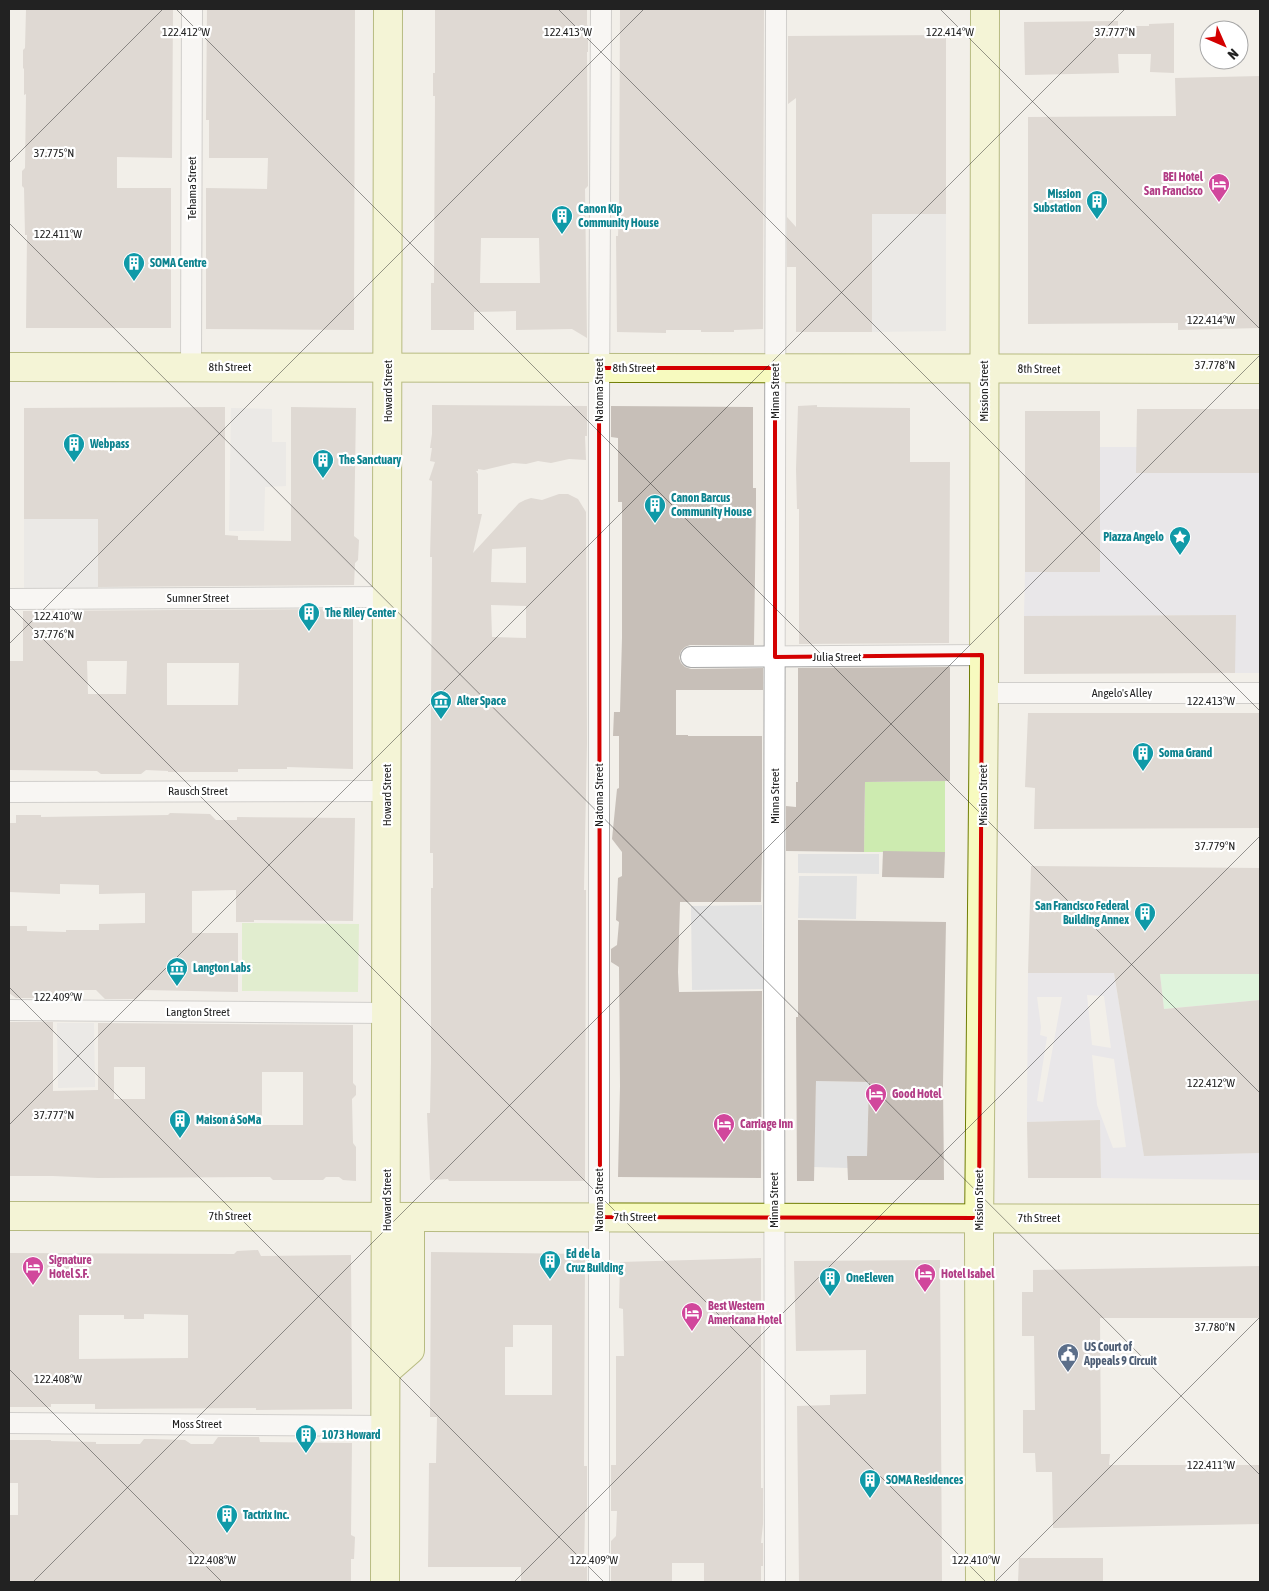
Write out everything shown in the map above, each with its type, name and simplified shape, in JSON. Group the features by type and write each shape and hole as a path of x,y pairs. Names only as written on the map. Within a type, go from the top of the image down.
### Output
{"main road":[{"name":"Mission Street","path":"980,1582 979,1218 984,693 982,656 984,9"},
{"name":"Howard Street","path":"385,1582 386,1371 399,1217 387,1013 390,11"},
{"name":"8th Street","path":"9,367 1260,369"},
{"name":"7th Street","path":"9,1216 1260,1219"}],"street":[{"name":"Tehama Street","path":"191,367 192,9"},
{"name":"Natoma Street","path":"600,1582 599,368 601,9"},
{"name":"Minna Street","path":"775,1582 774,368 776,9"},
{"name":"Sumner Street","path":"9,599 388,597"},
{"name":"Julia Street","path":"691,657 982,656"},
{"name":"Angelo's Alley","path":"984,693 1260,693"},
{"name":"Rausch Street","path":"9,792 387,790"},
{"name":"Langton Street","path":"9,1010 387,1013"},
{"name":"Moss Street","path":"9,1423 386,1426"}],"highlighted area":[{"path":"599,368 775,368 775,657 982,655 979,1218 600,1217"}],"green space":[{"path":"945,781 945,852 864,852 865,782"},
{"path":"242,923 359,924 358,992 242,991"},
{"path":"1160,974 1260,974 1260,1000 1164,1009"}],"shaded area":[{"path":"872,214 946,214 946,331 872,332"},
{"path":"231,408 272,409 272,442 286,442 286,486 265,487 264,531 229,531"},
{"name":"Piazza Angelo","path":"1100,447 1137,447 1137,473 1260,473 1260,673 1235,673 1235,615 1024,616 1025,572 1100,572"},
{"path":"24,519 99,519 98,590 24,589"},
{"path":"798,854 879,854 879,874 798,873"},
{"path":"799,876 857,876 856,919 798,918"},
{"path":"762,905 763,989 692,990 691,906"},
{"path":"1028,973 1114,973 1144,1155 1260,1153 1260,1180 1101,1178 1100,1120 1027,1122","holes":["1087,995 1104,996 1111,1048 1092,1045","1037,997 1062,997 1043,1102 1037,1101 1047,1037 1040,1035 1041,1027","1092,1055 1114,1059 1126,1147 1113,1148 1097,1105"]},
{"path":"57,1023 94,1023 95,1087 58,1088"},
{"path":"816,1081 869,1082 867,1156 847,1156 848,1168 814,1167"}],"building":[{"path":"26,9 173,9 172,158 117,157 117,188 171,188 171,328 26,328 27,235 25,235 22,171 25,168 26,94 24,95 23,50 25,48"},
{"path":"207,9 355,9 354,330 206,329 206,188 267,189 268,158 209,158 209,120 206,120"},
{"path":"435,9 587,9 588,186 585,189 587,338 572,329 516,330 516,311 474,312 474,330 431,330 431,283 434,283 435,96 433,96 433,73 435,73","holes":["481,238 539,238 540,283 480,283"]},
{"path":"620,9 764,9 763,329 734,330 734,332 666,330 666,333 617,332 616,236 618,236 619,213"},
{"path":"1118,21 1118,26 1149,26 1149,24 1174,23 1174,73 1150,72 1151,54 1118,54 1119,73 1025,75 1024,22"},
{"path":"946,35 946,214 872,214 872,332 796,332 796,267 787,267 787,217 796,227 796,98 788,104 788,36"},
{"path":"1260,76 1260,328 1178,330 1178,323 1028,324 1028,117 1176,116 1175,78"},
{"path":"432,405 587,406 586,460 569,459 551,463 538,461 526,464 513,463 484,470 478,469 476,471 478,474 478,514 482,514 473,553 519,503 525,500 531,498 542,500 559,494 568,494 578,499 586,512 585,1181 430,1180 427,1113 430,1113 431,888 433,888 433,853 430,853 432,557 430,557 432,481 429,480 435,462 430,461","holes":["526,547 526,583 491,582 492,549","491,605 526,606 526,638 492,637"]},
{"path":"817,405 817,407 910,408 910,462 950,462 949,643 799,644 799,509 797,509 796,469 798,406"},
{"path":"611,406 753,407 753,488 756,488 754,645 690,645 681,651 679,658 685,667 691,669 763,668 763,690 676,690 676,735 762,736 761,902 680,902 678,972 679,992 762,991 761,1178 618,1177 620,1086 619,967 611,962 611,949 617,945 619,922 616,920 618,878 622,876 622,852 612,839 617,789 619,788 619,736 613,736 614,712 620,712 622,502 618,502 618,438 611,437"},
{"path":"225,407 225,535 238,536 238,540 291,541 291,407 356,408 354,536 359,540 354,585 98,587 98,519 24,519 24,408"},
{"path":"1137,409 1260,409 1260,473 1136,473"},
{"path":"1025,411 1100,411 1100,572 1025,572"},
{"path":"353,609 353,769 287,767 287,769 238,769 238,772 168,772 146,770 141,774 101,774 97,771 9,770 9,661 23,661 23,611","holes":["87,661 127,661 126,694 88,694","167,663 239,663 238,705 167,705"]},
{"path":"1236,615 1235,673 1024,674 1024,616"},
{"path":"950,667 950,781 865,782 864,852 786,851 786,806 796,807 796,782 798,782 798,668"},
{"name":"Soma Grand","path":"1028,713 1260,713 1260,828 1034,829 1035,788 1025,787"},
{"path":"170,813 210,814 216,820 237,820 237,817 355,818 353,921 254,920 254,922 236,922 236,890 192,891 192,933 238,933 238,992 145,990 136,999 105,999 96,990 73,990 70,994 53,995 53,998 16,998 9,993 9,926 27,926 27,931 66,932 66,930 99,930 99,924 145,923 145,893 99,894 99,885 60,884 60,894 9,892 9,823 16,823 16,815 41,815 41,817 168,815"},
{"path":"883,851 945,852 944,878 882,877"},
{"path":"1031,866 1260,868 1260,974 1160,974 1164,1009 1260,1000 1260,1153 1144,1156 1114,973 1028,973"},
{"path":"798,920 946,922 943,1084 944,1180 848,1180 847,1156 867,1156 869,1082 816,1081 814,1181 797,1181 796,1017 798,1017"},
{"path":"9,1022 53,1022 53,1091 98,1090 98,1023 353,1025 353,1083 356,1086 356,1095 352,1099 353,1143 356,1147 356,1181 343,1180 339,1177 326,1177 323,1180 273,1180 270,1177 98,1178 9,1176","holes":["114,1067 145,1067 145,1099 114,1099","262,1072 303,1072 303,1125 262,1125"]},
{"path":"1100,1120 1101,1178 1028,1178 1027,1122"},
{"path":"258,1250 261,1256 351,1255 352,1409 95,1409 95,1404 51,1404 51,1407 9,1407 9,1253 234,1254 237,1251","holes":["144,1314 188,1315 188,1358 79,1359 79,1315 124,1315 124,1319 144,1319"]},
{"path":"431,1252 585,1254 584,1466 587,1466 587,1512 585,1512 584,1568 587,1565 587,1582 521,1582 521,1567 428,1567 429,1463 436,1463 437,1417 430,1417","holes":["513,1325 552,1325 552,1395 505,1395 505,1347 513,1347"]},
{"path":"761,1258 761,1488 763,1488 763,1524 761,1543 763,1543 763,1566 761,1566 761,1582 704,1582 704,1563 672,1563 672,1582 611,1582 611,1541 616,1536 617,1511 611,1511 611,1465 616,1465 616,1356 624,1356 623,1309 619,1308 620,1262"},
{"path":"940,1260 942,1582 799,1582 797,1406 830,1405 830,1395 866,1394 866,1350 796,1351 794,1261"},
{"name":"US Court of Appeals 9 Circuit","path":"1260,1266 1260,1318 1100,1318 1101,1454 1110,1454 1109,1465 1260,1465 1260,1524 1053,1528 1052,1472 1036,1472 1035,1453 1023,1453 1023,1410 1035,1410 1034,1336 1022,1336 1022,1292 1033,1292 1033,1270"},
{"path":"218,1437 259,1437 260,1442 352,1443 351,1535 355,1537 354,1559 351,1559 351,1582 9,1582 9,1515 18,1515 18,1483 9,1483 9,1440 140,1444 144,1439 152,1439 185,1440 191,1444 213,1444"},
{"path":"1019,1558 1103,1558 1103,1582 1018,1582"}],"place":[{"name":"BEI Hotel San Francisco","path":"1219,203"},
{"name":"Mission Substation","path":"1097,220"},
{"name":"Canon Kip Community House","path":"562,235"},
{"name":"SOMA Centre","path":"134,282"},
{"name":"Webpass","path":"74,463"},
{"name":"The Sanctuary","path":"323,479"},
{"name":"Canon Barcus Community House","path":"655,524"},
{"name":"Piazza Angelo","path":"1180,556"},
{"name":"The Riley Center","path":"309,632"},
{"name":"Alter Space","path":"441,720"},
{"name":"Soma Grand","path":"1143,772"},
{"name":"San Francisco Federal Building Annex","path":"1145,932"},
{"name":"Langton Labs","path":"177,987"},
{"name":"Good Hotel","path":"876,1113"},
{"name":"Maison á SoMa","path":"180,1139"},
{"name":"Carriage Inn","path":"724,1143"},
{"name":"Ed de la Cruz Building","path":"550,1280"},
{"name":"Signature Hotel S.F.","path":"33,1286"},
{"name":"Hotel Isabel","path":"925,1293"},
{"name":"OneEleven","path":"830,1297"},
{"name":"Best Western Americana Hotel","path":"692,1332"},
{"name":"US Court of Appeals 9 Circuit","path":"1068,1373"},
{"name":"1073 Howard","path":"306,1454"},
{"name":"SOMA Residences","path":"870,1499"},
{"name":"Tactrix Inc.","path":"227,1534"}]}
